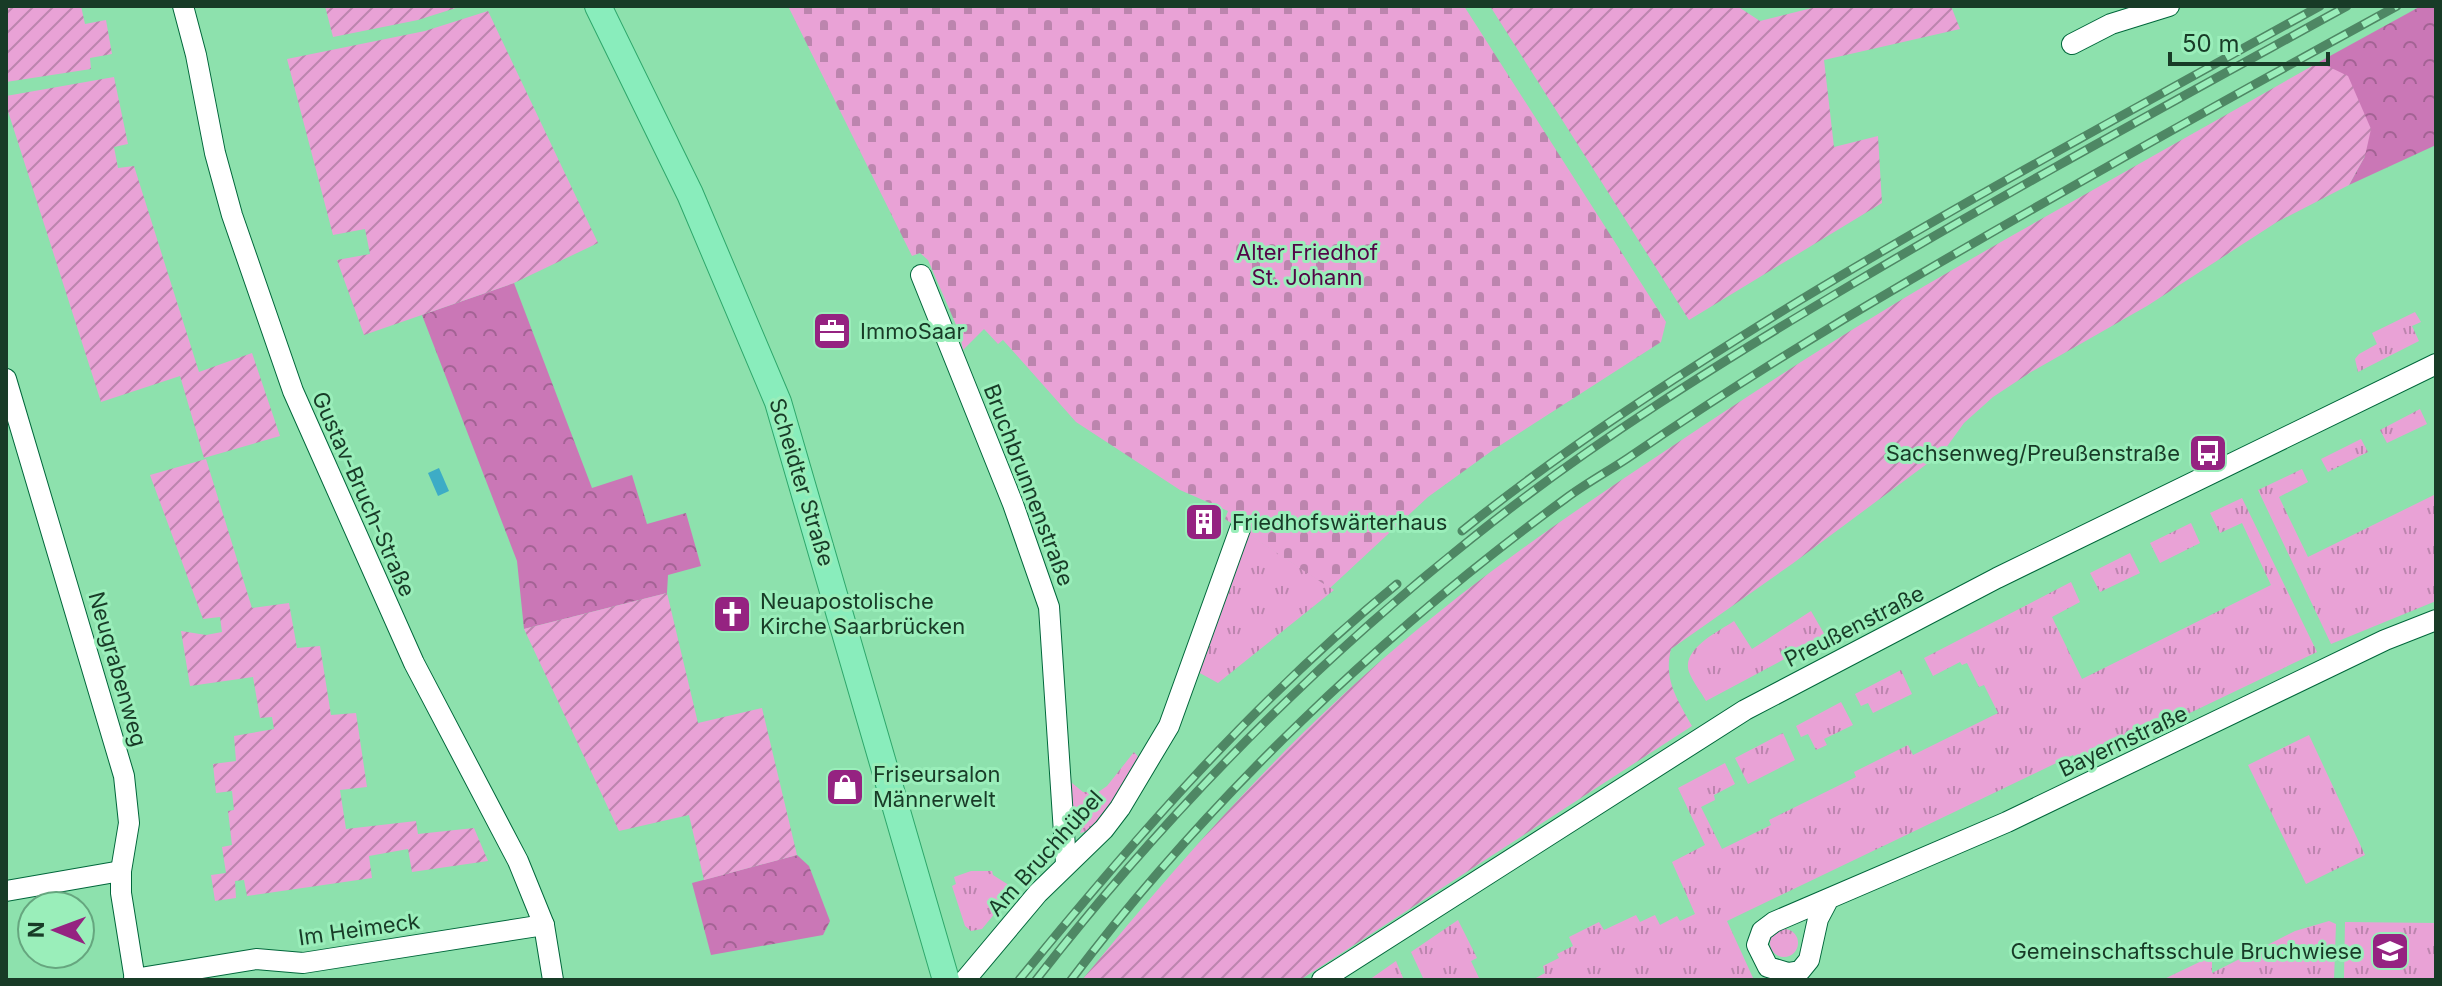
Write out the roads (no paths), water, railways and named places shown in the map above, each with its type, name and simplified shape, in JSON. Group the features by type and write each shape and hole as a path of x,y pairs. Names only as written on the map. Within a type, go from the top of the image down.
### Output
{"main road":[{"name":"Scheidter Straße","path":"598,6 694,204 778,402 797,458 946,980"}],"street":[{"name":"Gustav-Bruch-Straße","path":"183,6 232,215 305,421 414,663 518,861 544,925 553,980"},
{"path":"2072,44 2111,24 2169,6"},
{"name":"Bruchbrunnenstraße","path":"921,275 1013,504 1049,607 1066,863"},
{"name":"Preußenstraße","path":"1322,980 1745,710 1997,578 2436,364"},
{"name":"Neugrabenweg","path":"6,379 124,776 129,823 121,871 121,893 135,979"},
{"name":"Am Bruchhübel","path":"965,980 1066,863 1104,829 1120,808 1169,726 1240,529"},
{"name":"Bayernstraße","path":"1828,900 2007,822 2385,640 2436,620"},
{"path":"6,891 121,871"},
{"name":"Im Heimeck","path":"135,979 256,959 303,963 544,925"}],"water":[{"path":"439,468 449,491 438,496 428,473"}],"railway":[{"path":"1462,531 1584,440 1797,302 1992,188 2320,6"},
{"path":"1036,980 1135,860 1240,747 1353,639 1516,504 1656,406 1800,315 2034,179 2347,6"},
{"path":"1071,980 1180,847 1301,722 1430,605 1565,499 1732,389 1874,301 2092,175 2397,6"},
{"path":"1019,980 1198,772 1294,675 1397,584"}],"place":[{"name":"ImmoSaar","path":"832,331"},
{"name":"Sachsenweg/Preußenstraße","path":"2208,453"},
{"name":"Friedhofswärterhaus","path":"1204,522"},
{"name":"Neuapostolische Kirche Saarbrücken","path":"732,614"},
{"name":"Friseursalon Männerwelt","path":"845,787"},
{"name":"Gemeinschaftsschule Bruchwiese","path":"2390,951"}],"park label":[{"name":"Alter Friedhof St. Johann","path":"1307,264"}]}
